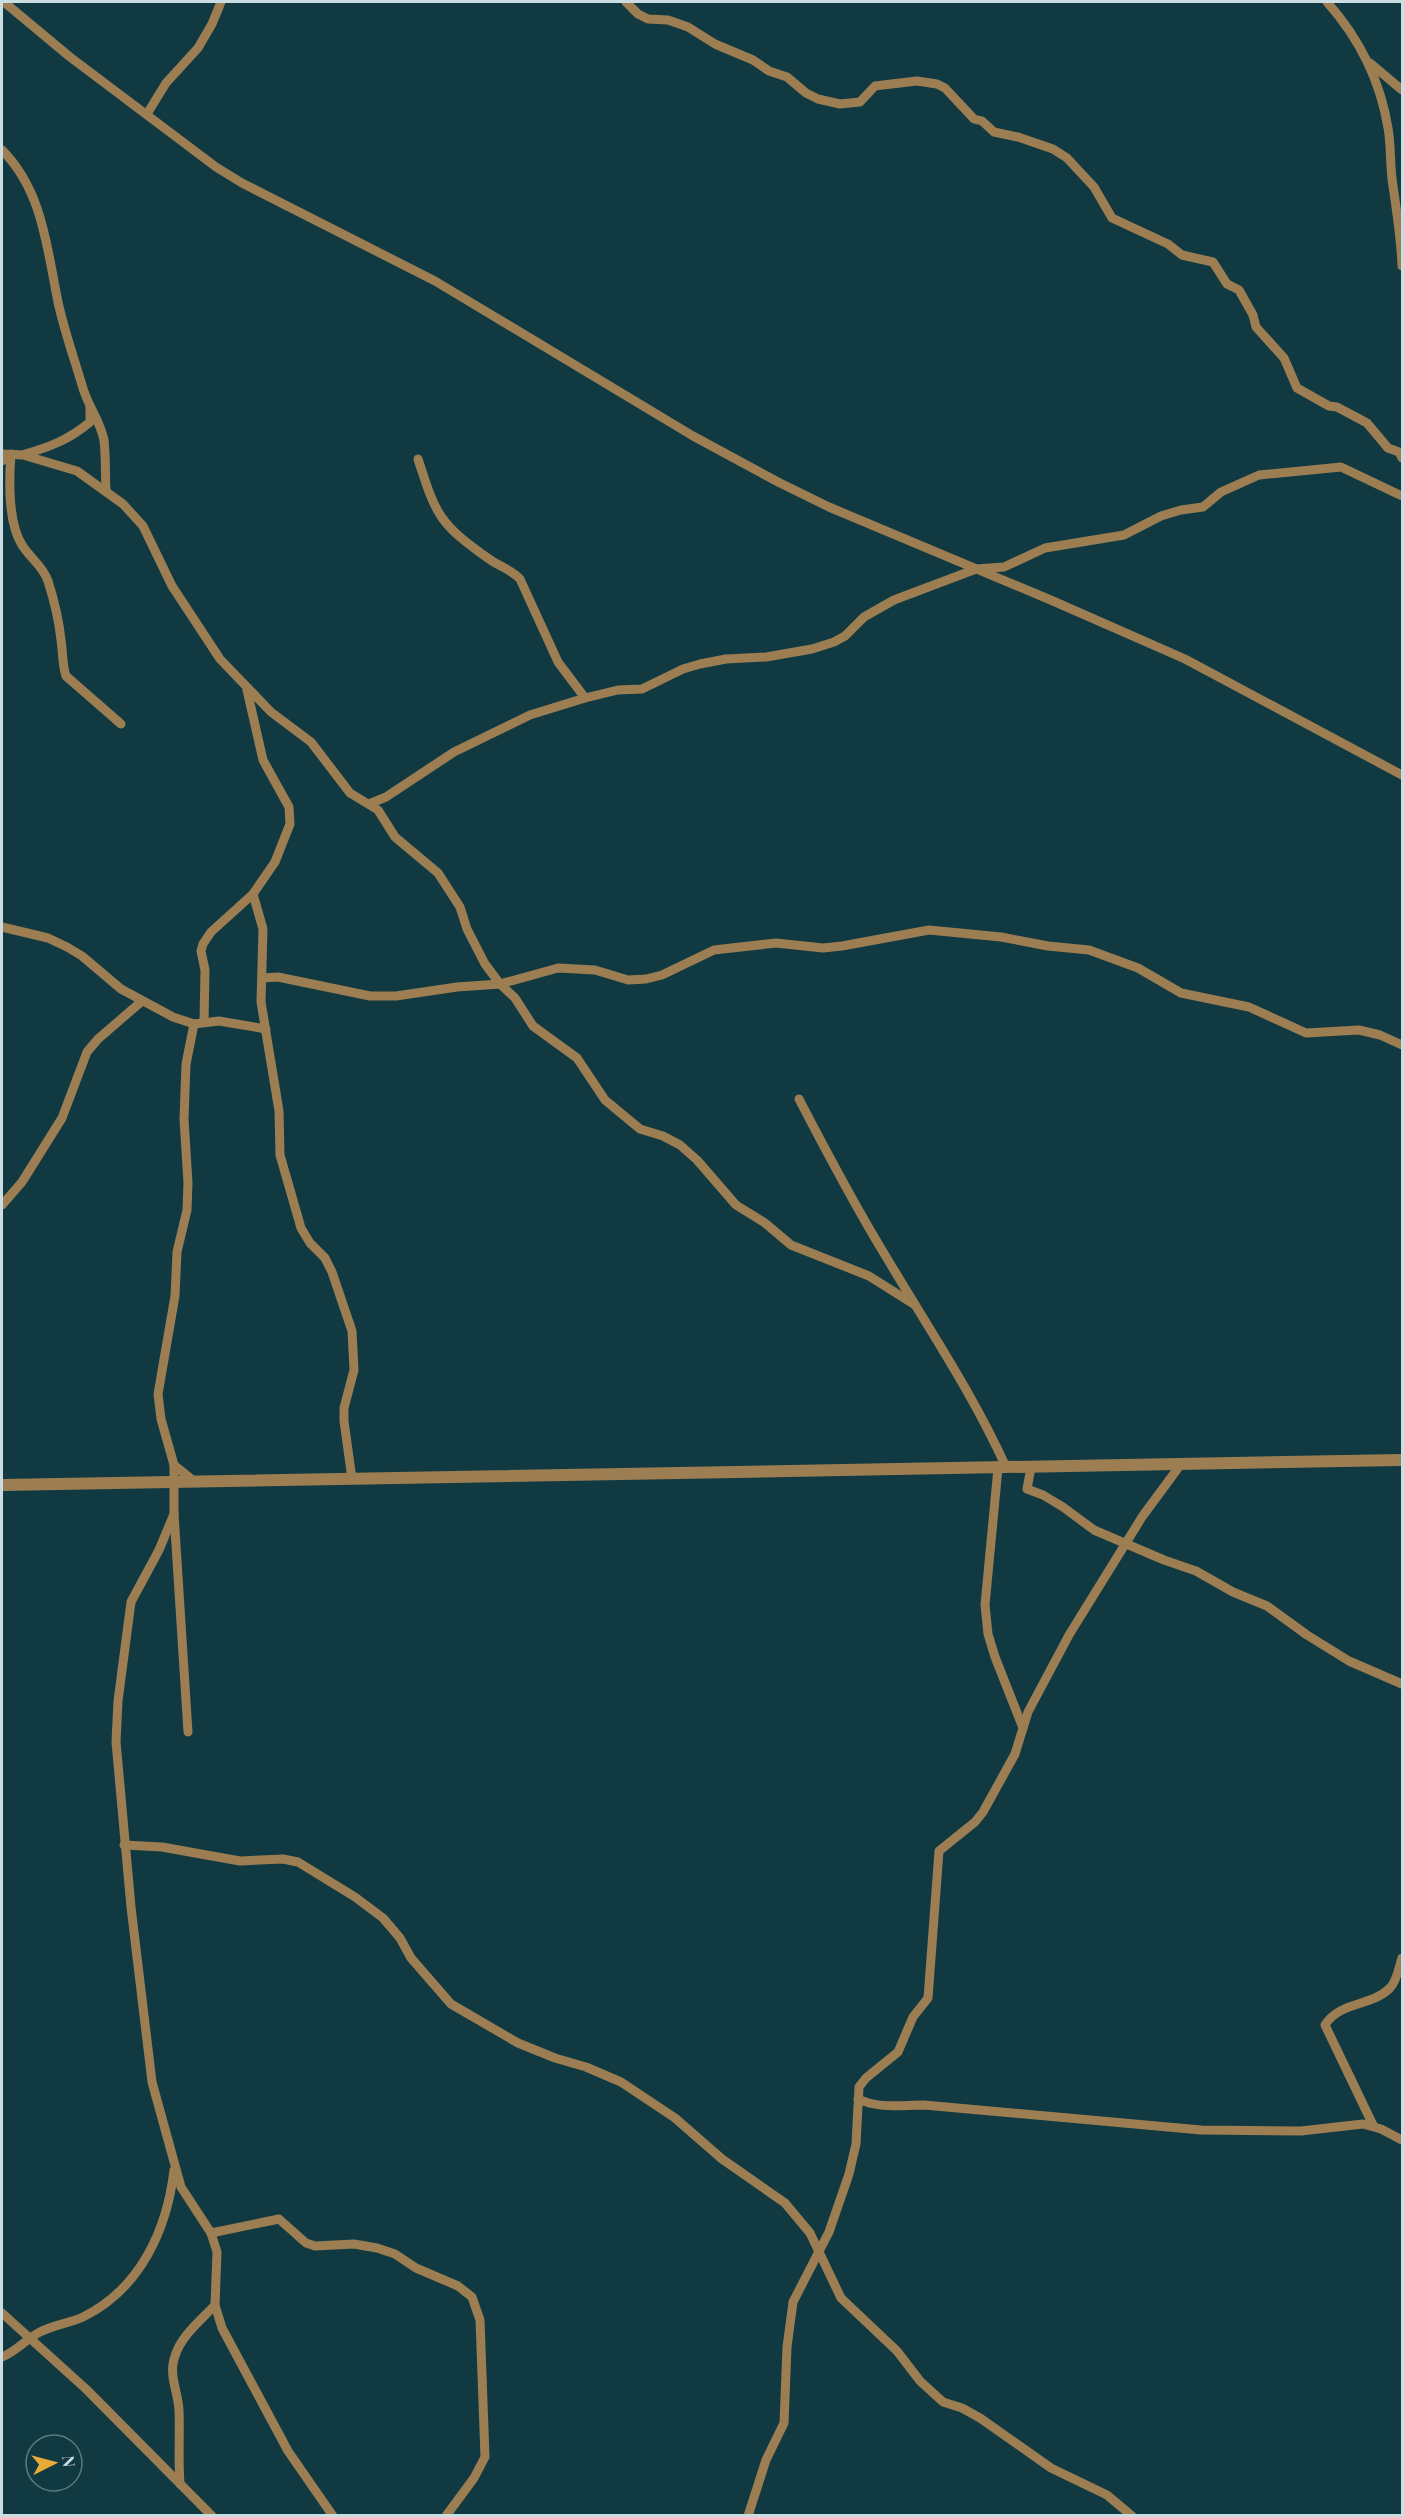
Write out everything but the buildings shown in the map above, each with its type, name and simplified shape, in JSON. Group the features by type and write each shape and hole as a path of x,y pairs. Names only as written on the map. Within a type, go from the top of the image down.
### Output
{"street":[{"path":"4,2 70,57 242,183 435,281 722,452 829,507 1185,659 1402,775"},
{"path":"147,114 165,83 198,48 221,2"},
{"path":"626,2 638,14 648,19 668,20 688,27 715,44 753,60 769,71 787,77 806,93 818,99 840,104 860,102 875,86 928,81 945,88 974,119 982,121 994,132 1018,137 1053,149 1086,176 1112,218 1167,244 1182,255 1213,262 1227,284 1239,290 1253,315 1256,327 1284,358 1297,388 1367,423 1388,448 1399,452 1402,458"},
{"path":"1327,2 1347,24 1370,62 1384,105 1389,131 1389,152 1402,266"},
{"path":"1370,62 1402,90"},
{"path":"2,150 19,172 43,222 59,304 83,391 95,411 104,441 106,491"},
{"path":"23,455 64,441 79,432 90,422 89,402"},
{"path":"6,454 23,455 77,471 106,491 143,526 164,572 220,659 285,725 311,742 350,793 378,810 395,837 438,873 449,886 485,964 514,998 533,1026 577,1058 605,1100 640,1130 663,1136 680,1145 744,1211 765,1223 791,1245 869,1276 915,1305"},
{"path":"2,461 6,454"},
{"path":"6,454 17,534 22,544 42,566 48,580 66,676 121,724"},
{"path":"418,459 433,505 446,525 458,537 497,565 515,573 520,579 558,662 585,698"},
{"path":"369,804 386,797 454,752 530,715 618,690 642,689 683,669 700,664 726,659 766,657 823,646 845,636 864,617 894,600 976,569 1004,567 1045,548 1124,535 1161,516 1203,507 1221,492 1259,475 1341,467 1402,495"},
{"path":"188,1732 174,1514 174,1465 161,1419 158,1394 175,1296 177,1252 187,1210 188,1183 184,1119 186,1064 199,1023 205,970 201,951 203,944 211,932 253,894 275,862 290,824 291,815 263,760 249,693 243,682"},
{"path":"253,894 263,929 263,978 260,995 279,1110 280,1155 296,1211 310,1243 325,1258 332,1272 352,1331 354,1371 344,1421 352,1479"},
{"path":"2,927 48,938 67,947 82,956 121,989 173,1017 199,1023 219,1021 266,1029"},
{"path":"263,978 278,977 370,996 396,996 457,987 500,984 558,968 595,970 628,980 646,979 662,975 714,950 776,943 823,948 929,930 1001,937 1048,946 1089,950 1138,969 1181,993 1249,1007 1306,1033 1359,1029 1402,1045"},
{"path":"2,1205 22,1182 62,1118 87,1052 98,1039 142,1001"},
{"path":"799,1099 851,1196 915,1305 960,1375 985,1422 1002,1468 985,1605 988,1634 995,1657 1023,1728"},
{"path":"2,1485 1402,1460"},
{"path":"748,2516 766,2460 784,2423 787,2347 793,2302 819,2252 839,2204 854,2154 860,2117 858,2099 862,2082 898,2052 913,2017 928,1998 939,1851 975,1822 983,1812 1015,1754 1028,1712 1069,1635 1155,1497 1181,1464"},
{"path":"174,1465 187,1478 195,1482"},
{"path":"1031,1467 1027,1489 1063,1507 1094,1530 1196,1571 1233,1592 1266,1606 1349,1661 1402,1684"},
{"path":"174,1514 159,1550 131,1602 118,1701 116,1742 124,1845 152,2082 174,2168 188,2200 211,2234 217,2252 214,2305 222,2328 288,2451 333,2516"},
{"path":"124,1845 162,1847 240,1861 283,1858 298,1862 327,1878 383,1918 400,1938 411,1958 451,2004 527,2048 586,2067 621,2082 675,2118 722,2159 785,2203 810,2233 841,2298 897,2351 930,2391 944,2402 962,2408 980,2418 1051,2468 1107,2495 1132,2516"},
{"path":"1373,2126 1325,2025 1338,2012 1376,1997 1389,1988 1402,1958"},
{"path":"858,2099 871,2105 884,2107 924,2105 1202,2130 1301,2131 1363,2124 1373,2126 1402,2140"},
{"path":"2,2357 11,2354 38,2333 83,2317 124,2290 143,2263 158,2235 169,2208 174,2168"},
{"path":"211,2234 279,2219 306,2243 315,2246 354,2244 377,2247 458,2286 472,2297 480,2319 485,2457 474,2478 446,2516"},
{"path":"180,2484 179,2409 172,2369 181,2342 214,2305"},
{"path":"2,2313 86,2389 212,2516"}]}
